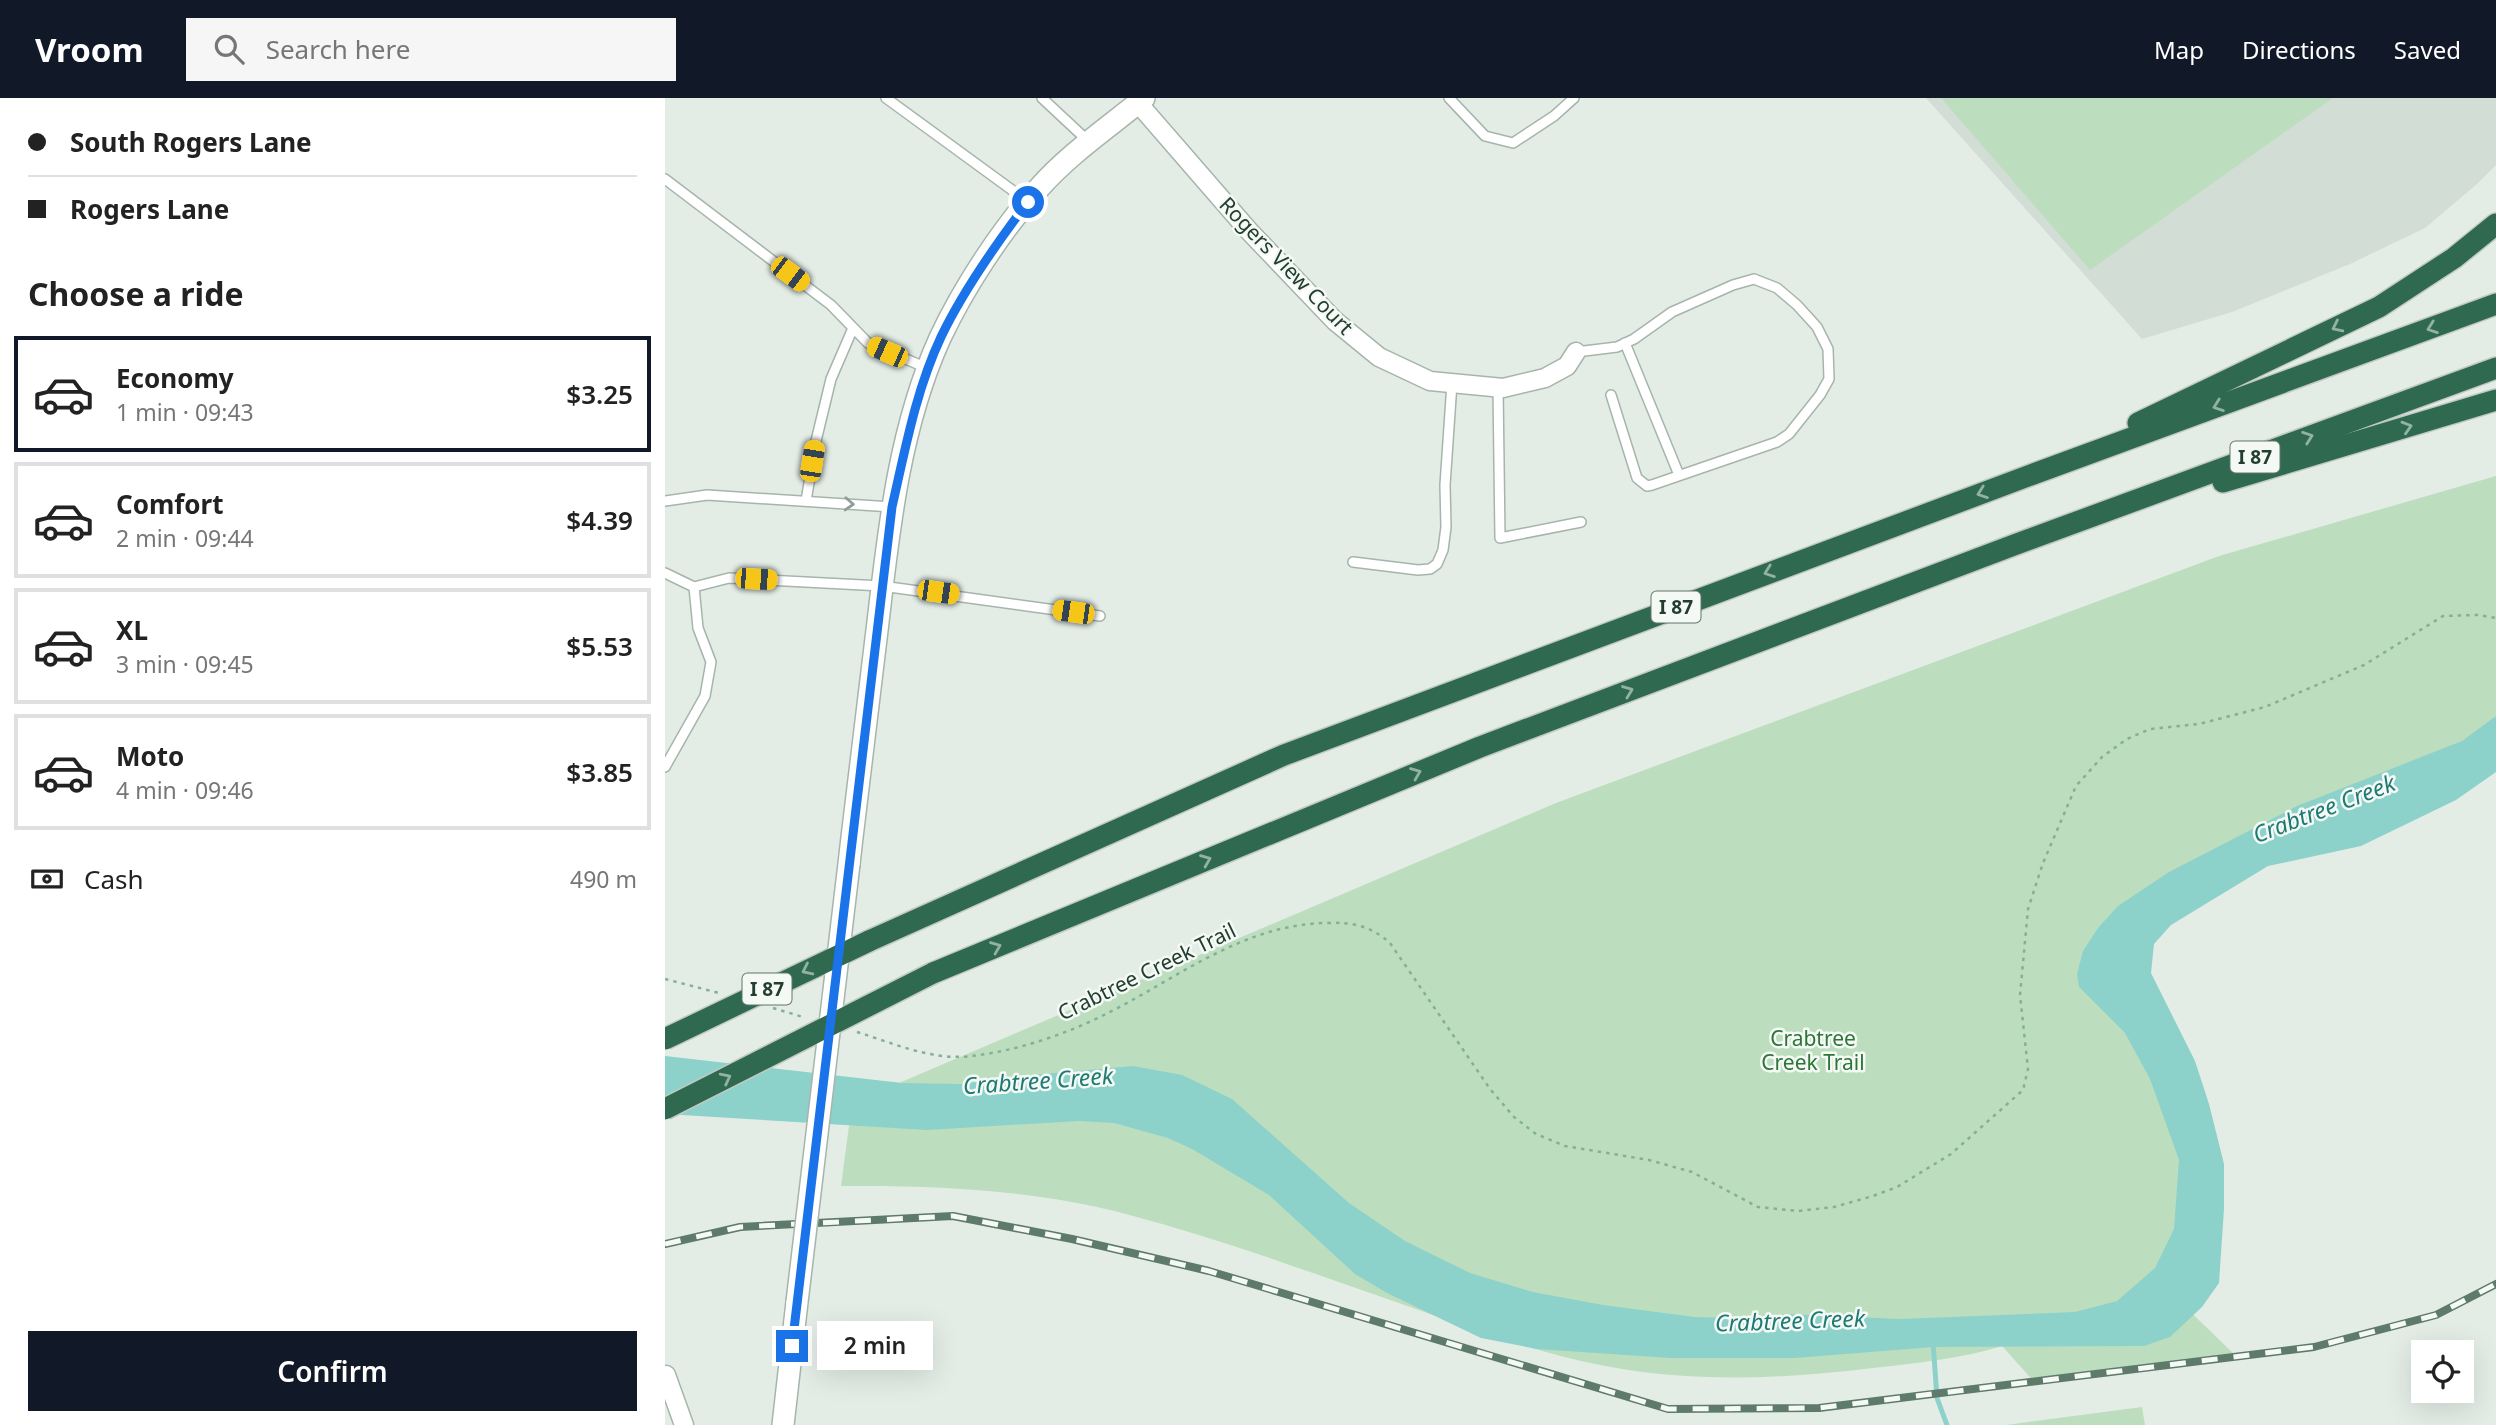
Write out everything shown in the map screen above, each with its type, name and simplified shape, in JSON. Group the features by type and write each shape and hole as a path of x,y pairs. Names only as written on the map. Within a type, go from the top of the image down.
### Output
{"highway":[{"path":"2028,475 2379,307 2454,258 2496,224"},
{"name":"I 87","path":"665,1040 869,941 1284,755 2028,475 2496,304"},
{"name":"I 87","path":"665,1109 933,973 1480,747 2014,545 2496,368"},
{"path":"2014,545 2496,400"}],"street":[{"path":"783,1425 892,507 911,425 941,337 973,280 1028,202 1069,158 1141,100"},
{"name":"Rogers View Court","path":"1141,100 1249,231 1335,321 1378,357 1430,381 1498,388 1545,378 1567,366 1576,352"},
{"path":"666,1375 684,1425"}],"lane":[{"path":"886,98 1028,202"},
{"path":"1042,98 1089,143"},
{"path":"1449,98 1485,136 1513,143 1554,116 1574,98"},
{"path":"665,178 831,305 868,343 929,369"},
{"path":"1576,352 1625,344 1672,312 1733,285 1754,279 1777,288 1797,305 1817,327 1828,349 1829,379 1820,395 1789,434 1777,442 1647,486 1637,478 1611,395"},
{"path":"806,501 815,441 831,379 852,328"},
{"path":"1625,344 1679,475"},
{"path":"1353,562 1418,570 1430,569 1437,564 1443,550 1445,527 1452,383"},
{"path":"1498,388 1500,538 1581,522"},
{"path":"665,501 707,495 892,507"},
{"path":"665,573 694,587 729,578 911,588 1100,616"},
{"path":"665,767 705,696 711,662 698,628 694,587"}],"path":[{"name":"Crabtree Creek Trail","path":"852,1031 921,1053 969,1057 1012,1048 1066,1031 1107,1014 1208,956 1265,932 1304,923 1359,924 1377,932 1390,943 1490,1089 1514,1117 1536,1134 1565,1146 1649,1160 1692,1172 1758,1207 1798,1211 1834,1207 1897,1187 1951,1154 1989,1123 2022,1090 2028,1069 2020,995 2028,909 2043,863 2076,786 2102,757 2127,739 2150,729 2229,718 2277,702 2364,665 2443,616 2478,615 2496,618"},
{"path":"665,979 726,995"},
{"path":"764,1006 814,1020"}],"shaded area":[{"path":"1926,98 2496,98 2496,165 2425,228 2350,264 2232,312 2142,339"}],"green space":[{"path":"1941,98 2333,98 2090,270"},
{"name":"Crabtree Creek Trail","path":"2496,476 2496,742 2132,922 2191,1125 2174,1296 2236,1356 2036,1384 2002,1346 1938,1360 1806,1375 1739,1378 1638,1371 1581,1361 1486,1334 1236,1247 1126,1214 1021,1194 913,1187 841,1186 852,1103 1556,803 2219,556"},
{"path":"2142,1407 2145,1425 2006,1425"}],"water":[{"name":"Crabtree Creek","path":"2496,716 2496,772 2456,800 2361,846 2268,866 2171,925 2154,944 2151,973 2195,1061 2209,1104 2224,1164 2224,1209 2219,1283 2202,1307 2170,1337 2144,1346 1933,1347 1795,1358 1670,1358 1537,1349 1481,1338 1387,1293 1355,1274 1269,1195 1192,1149 1168,1138 1114,1123 1079,1121 927,1130 665,1114 665,1056 902,1083 961,1084 1133,1066 1182,1075 1232,1099 1349,1203 1405,1241 1470,1273 1533,1292 1603,1305 1695,1317 1737,1318 1789,1314 1900,1319 2075,1312 2117,1301 2155,1268 2174,1229 2179,1160 2150,1079 2125,1033 2079,987 2077,974 2083,951 2098,928 2118,906 2169,872 2297,806 2462,741"}],"waterway":[{"path":"1933,1342 1937,1398 1947,1425"}],"railway":[{"path":"665,1244 740,1227 953,1216 1072,1239 1209,1271 1668,1409 1819,1408 2314,1347 2436,1315 2496,1284"}],"route":[{"path":"792,1346 892,507 921,388 941,337 973,280 1028,202"}]}
